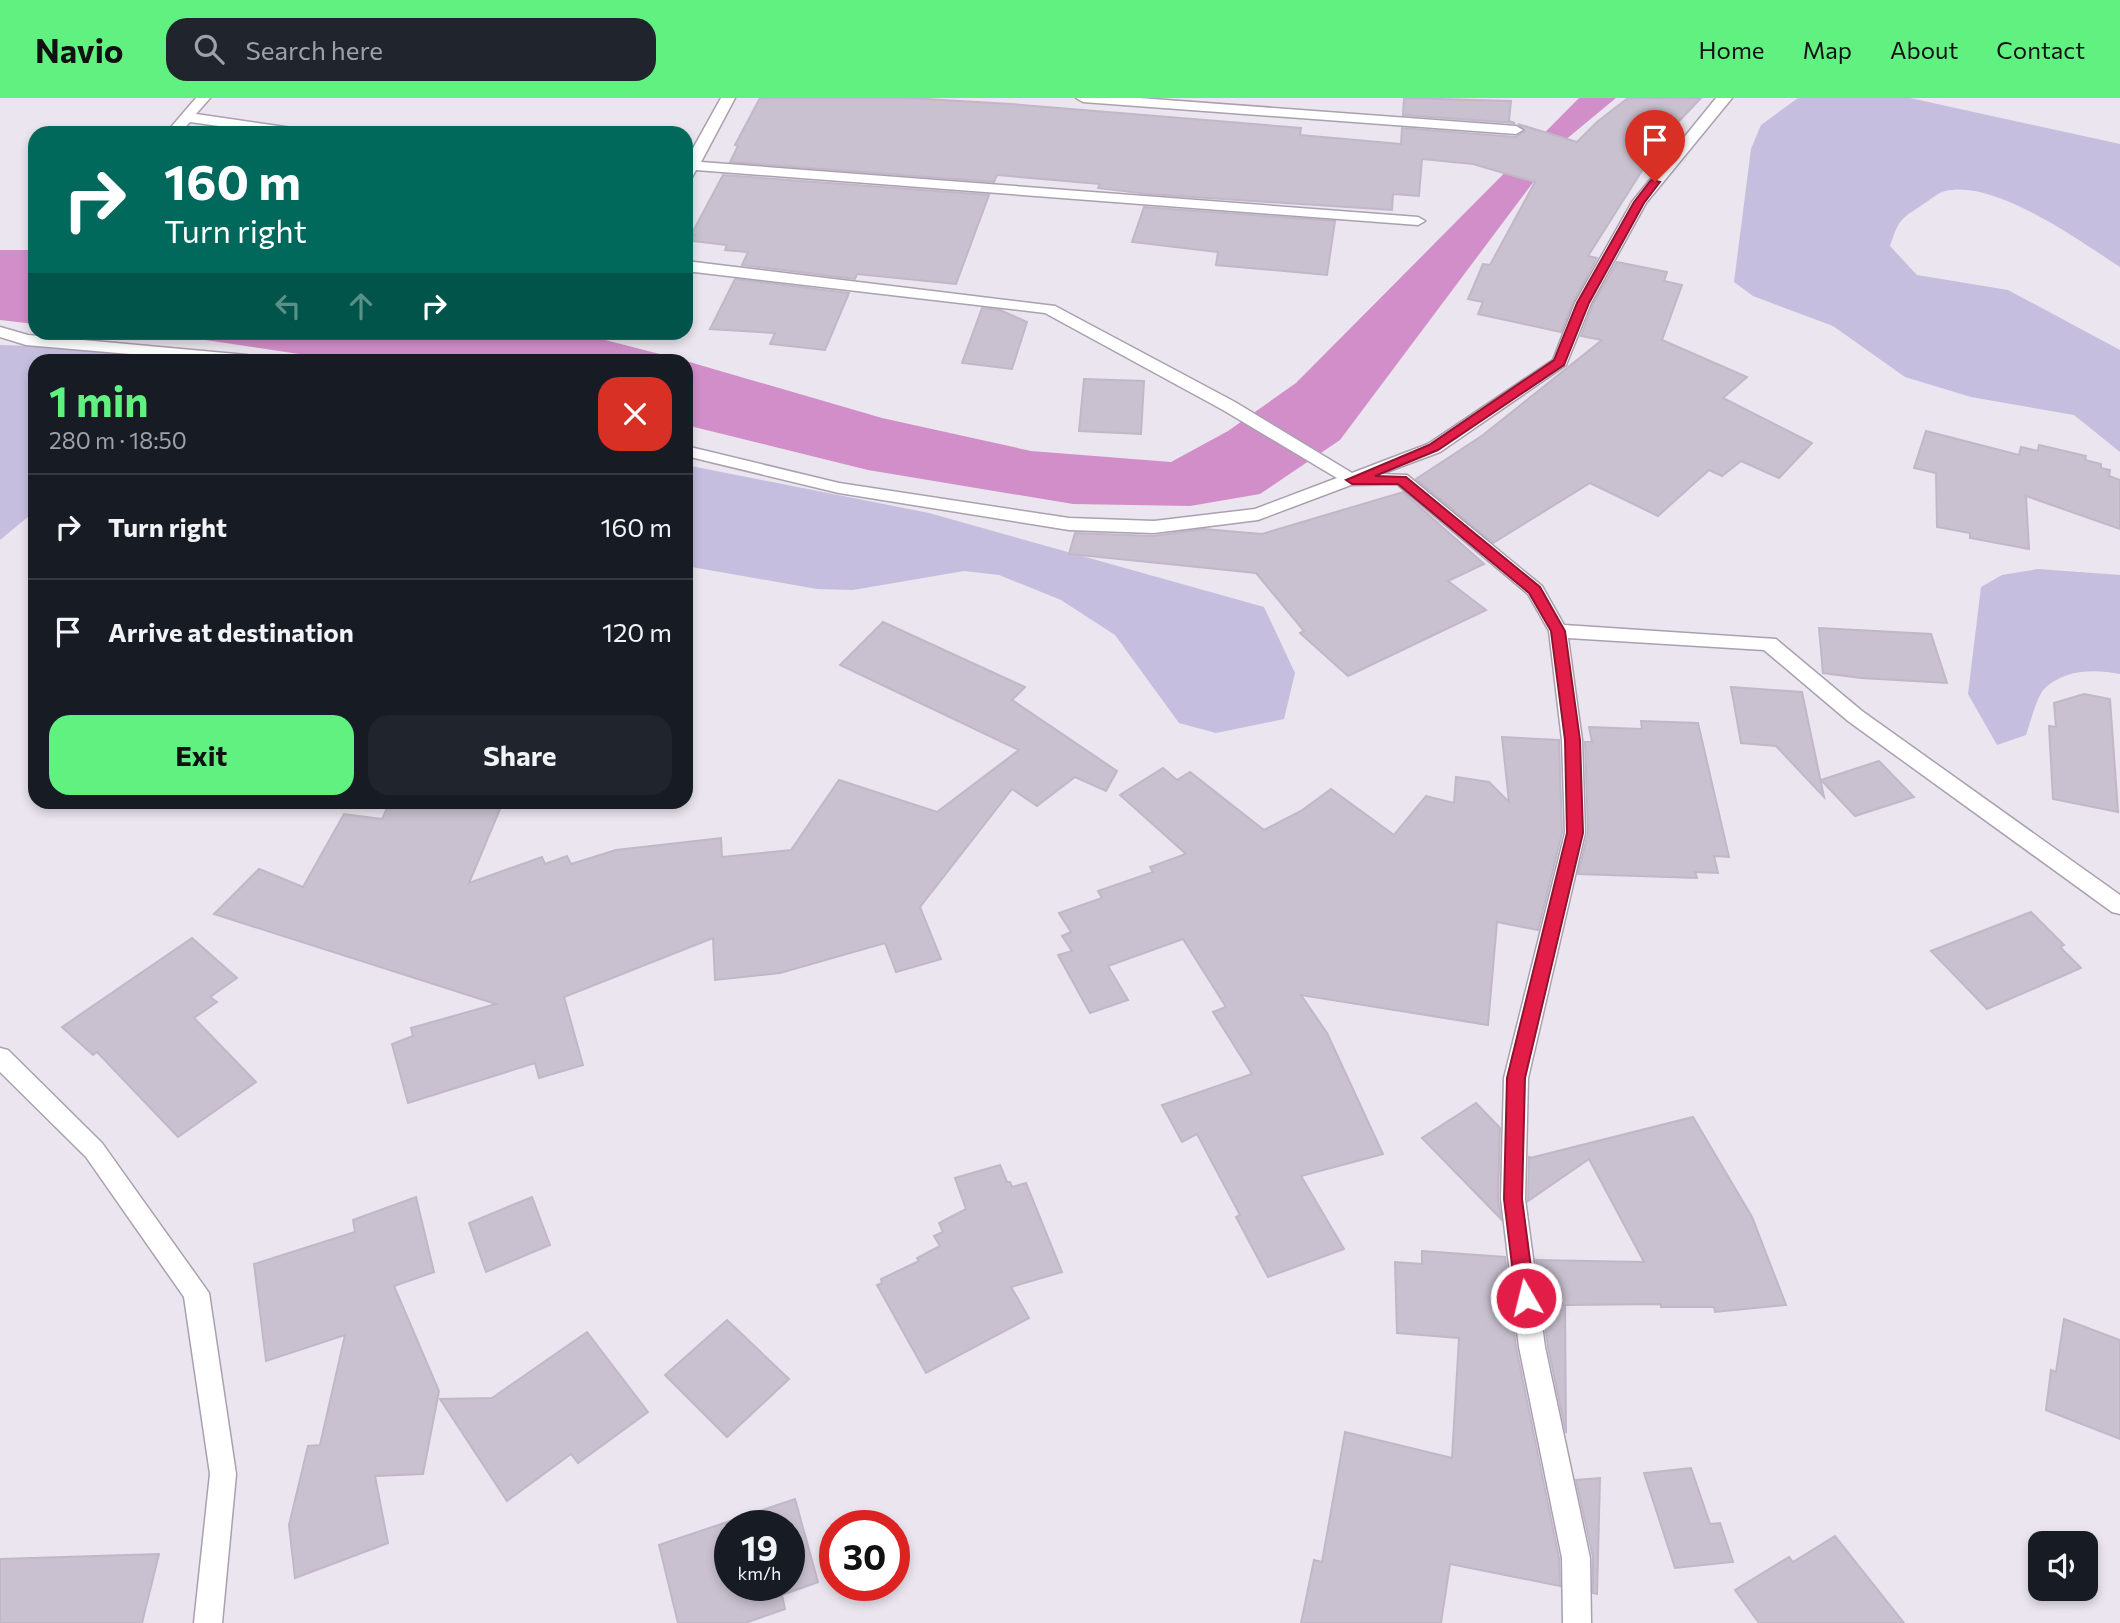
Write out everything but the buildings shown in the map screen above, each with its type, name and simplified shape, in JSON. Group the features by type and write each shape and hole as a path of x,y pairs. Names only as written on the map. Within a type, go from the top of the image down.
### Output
{"street":[{"path":"178,126 203,98"},
{"path":"693,160 728,98"},
{"path":"1083,98 1516,130"},
{"path":"693,453 839,488 1069,524 1154,527 1251,516 1434,448 1560,362 1583,303 1639,202 1717,104 1725,98"},
{"path":"185,117 249,126"},
{"path":"693,169 1418,221"},
{"path":"693,267 1049,309 1230,406 1352,480 1401,480 1535,590 1558,631 1572,740 1575,833 1516,1078 1513,1199 1532,1347 1576,1558 1577,1623"},
{"path":"0,332 26,340 181,354"},
{"path":"1558,631 1731,639 1769,644 1855,716 2120,906"},
{"path":"0,1057 94,1150 196,1293 223,1474 208,1623"}],"shaded area":[{"path":"1579,98 1616,98 1564,141 1340,440 1260,494 1190,506 1073,504 868,470 693,427 693,363 882,418 1031,451 1171,462 1228,431 1296,383"},
{"path":"1798,98 1910,98 2120,144 2120,267 2036,214 1988,194 1965,190 1942,192 1909,214 1898,226 1890,246 1917,275 2008,290 2120,350 2120,452 2074,415 1971,397 1905,377 1833,326 1753,296 1734,282 1751,149 1761,125"},
{"path":"0,250 28,250 28,323 0,320"},
{"path":"205,340 605,340 660,354 299,354"},
{"path":"0,345 98,348 130,354 28,354 28,517 0,540"},
{"path":"693,466 929,513 1264,607 1295,673 1284,719 1216,733 1179,723 1115,635 1061,600 999,575 964,571 853,590 817,589 693,567"},
{"path":"2038,569 2120,575 2120,674 2081,672 2053,682 2039,697 2026,735 1997,745 1968,694 1981,587 2002,575"}],"route":[{"path":"1526,1298 1513,1199 1516,1078 1575,833 1572,740 1558,631 1535,590 1401,480 1352,480 1434,448 1560,362 1583,303 1639,202 1655,182"}]}
